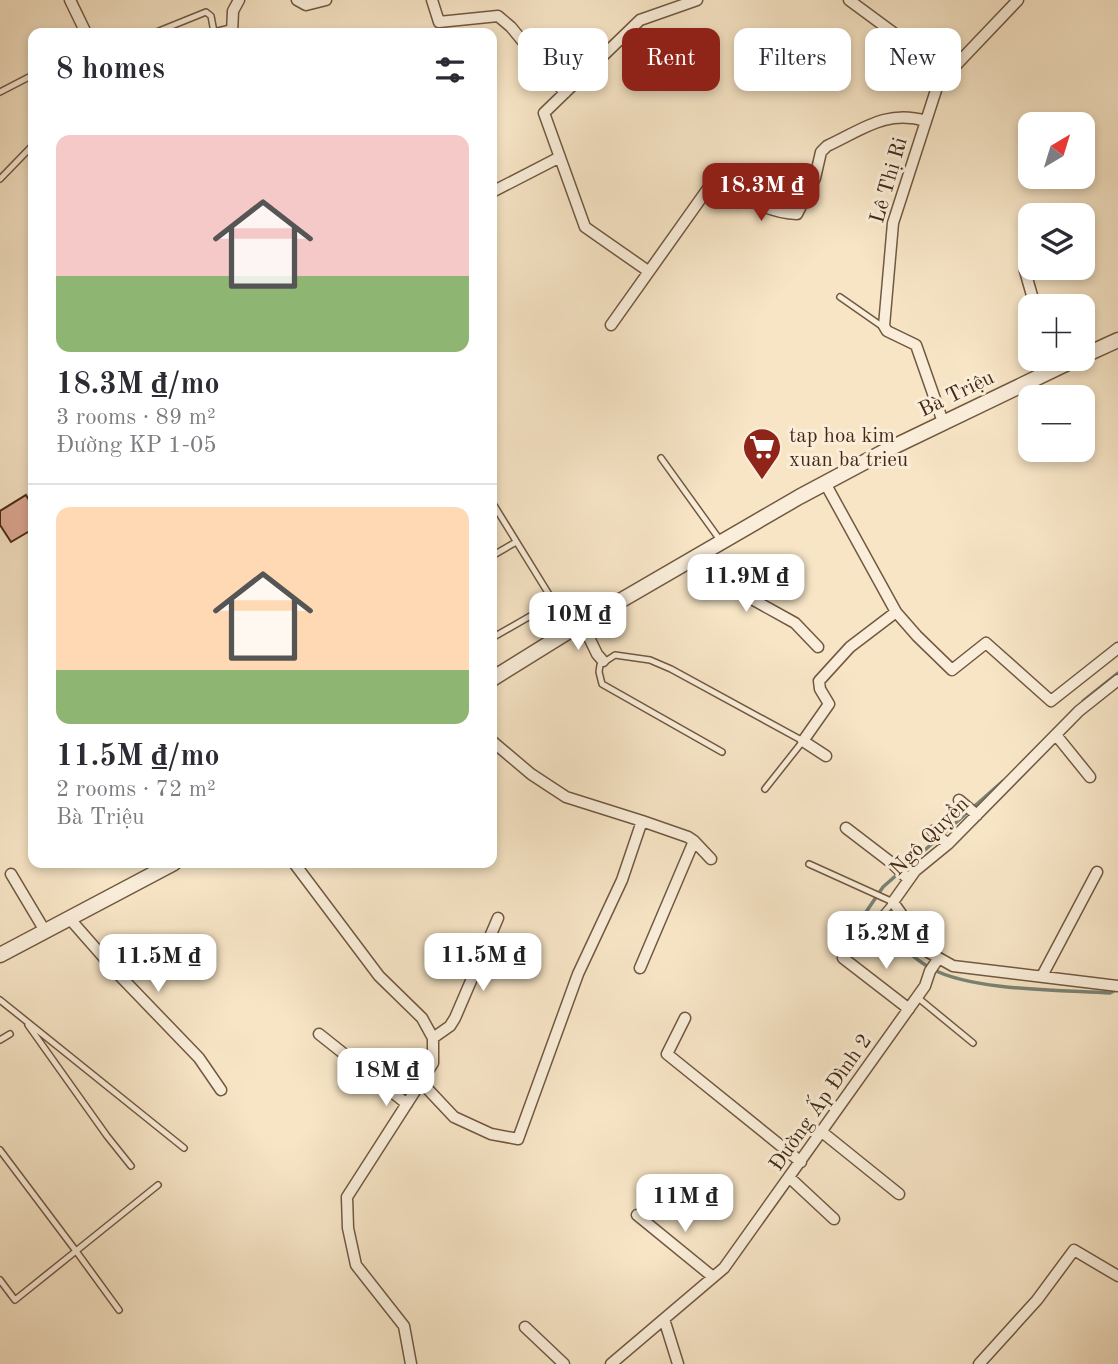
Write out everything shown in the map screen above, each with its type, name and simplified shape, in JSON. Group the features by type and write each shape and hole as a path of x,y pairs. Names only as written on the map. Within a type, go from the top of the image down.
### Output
{"street":[{"path":"70,0 84,28"},
{"path":"231,28 233,11 239,0"},
{"path":"297,0 306,5 326,0"},
{"path":"432,0 439,22 498,16 511,27 565,93"},
{"path":"648,271 585,228 544,113 640,20 697,0"},
{"path":"849,0 886,28"},
{"name":"Lê Thị Ri","path":"961,60 1018,0"},
{"name":"Lê Thị Ri","path":"885,328 893,223 935,91"},
{"path":"611,325 714,180 757,205 782,213 797,214 815,178 821,152 827,146 886,118 906,117 926,121"},
{"path":"497,189 560,157"},
{"path":"885,328 916,345 943,422"},
{"path":"1095,351 1118,340"},
{"name":"Bà Triệu","path":"497,676 576,626 825,483 1040,371"},
{"path":"825,483 896,612 952,670 986,643 1051,701 1118,648"},
{"path":"687,563 795,623 818,647"},
{"path":"826,756 803,741 829,704 818,684 850,647 896,612"},
{"path":"576,626 603,661"},
{"name":"Ngô Quyền","path":"934,966 928,952 892,902 906,877 946,843 1079,711 1118,680"},
{"path":"1056,734 1090,777"},
{"path":"497,745 531,774 566,797 694,841 710,859"},
{"path":"961,801 976,813"},
{"path":"421,1082 454,1117 491,1134 518,1139 578,974 622,880 642,821"},
{"path":"846,828 906,877"},
{"path":"932,831 946,843"},
{"path":"640,968 694,841"},
{"path":"0,955 164,868"},
{"path":"298,868 379,976 422,1018 433,1038 433,1063 347,1197 348,1228 356,1265 404,1326 411,1364"},
{"path":"1042,976 1097,872"},
{"path":"11,874 45,931"},
{"path":"69,918 199,1058 222,1090"},
{"path":"433,1038 456,1018 498,918"},
{"path":"843,958 909,1009"},
{"path":"934,966 1118,986"},
{"name":"Đường Ấp Đình 2","path":"611,1364 724,1268 925,986 934,966"},
{"path":"685,1018 667,1054 801,1162"},
{"path":"318,1034 407,1104"},
{"path":"822,1132 899,1194"},
{"path":"790,1178 834,1219"},
{"path":"637,1215 713,1277"},
{"path":"979,1364 1037,1300 1074,1250 1118,1276"},
{"path":"664,1319 678,1364"},
{"path":"525,1327 564,1364"}],"lane":[{"path":"166,28 206,12 211,16 213,28"},
{"path":"0,92 28,78"},
{"path":"0,179 28,150"},
{"path":"840,297 885,328"},
{"path":"661,458 722,543"},
{"path":"497,510 553,603 576,626"},
{"path":"497,553 516,542"},
{"path":"497,635 553,603"},
{"path":"722,752 602,684 599,667 603,661 615,654 650,660 803,741 765,789"},
{"path":"810,864 892,902 863,937"},
{"path":"917,997 973,1042"},
{"path":"0,1000 184,1148"},
{"path":"25,1019 131,1166"},
{"path":"0,1040 10,1034"},
{"path":"0,1150 119,1310"},
{"path":"0,1280 15,1300 158,1185"}],"building":[{"path":"26,495 28,532 11,542 0,525 0,511"}],"waterway":[{"path":"1083,701 1118,673"},
{"path":"1003,781 883,887 866,912 914,957 932,969 950,976 971,982 1019,988 1110,993 1116,990"}],"place":[{"name":"tap hoa kim xuan ba trieu","path":"762,481"}]}
